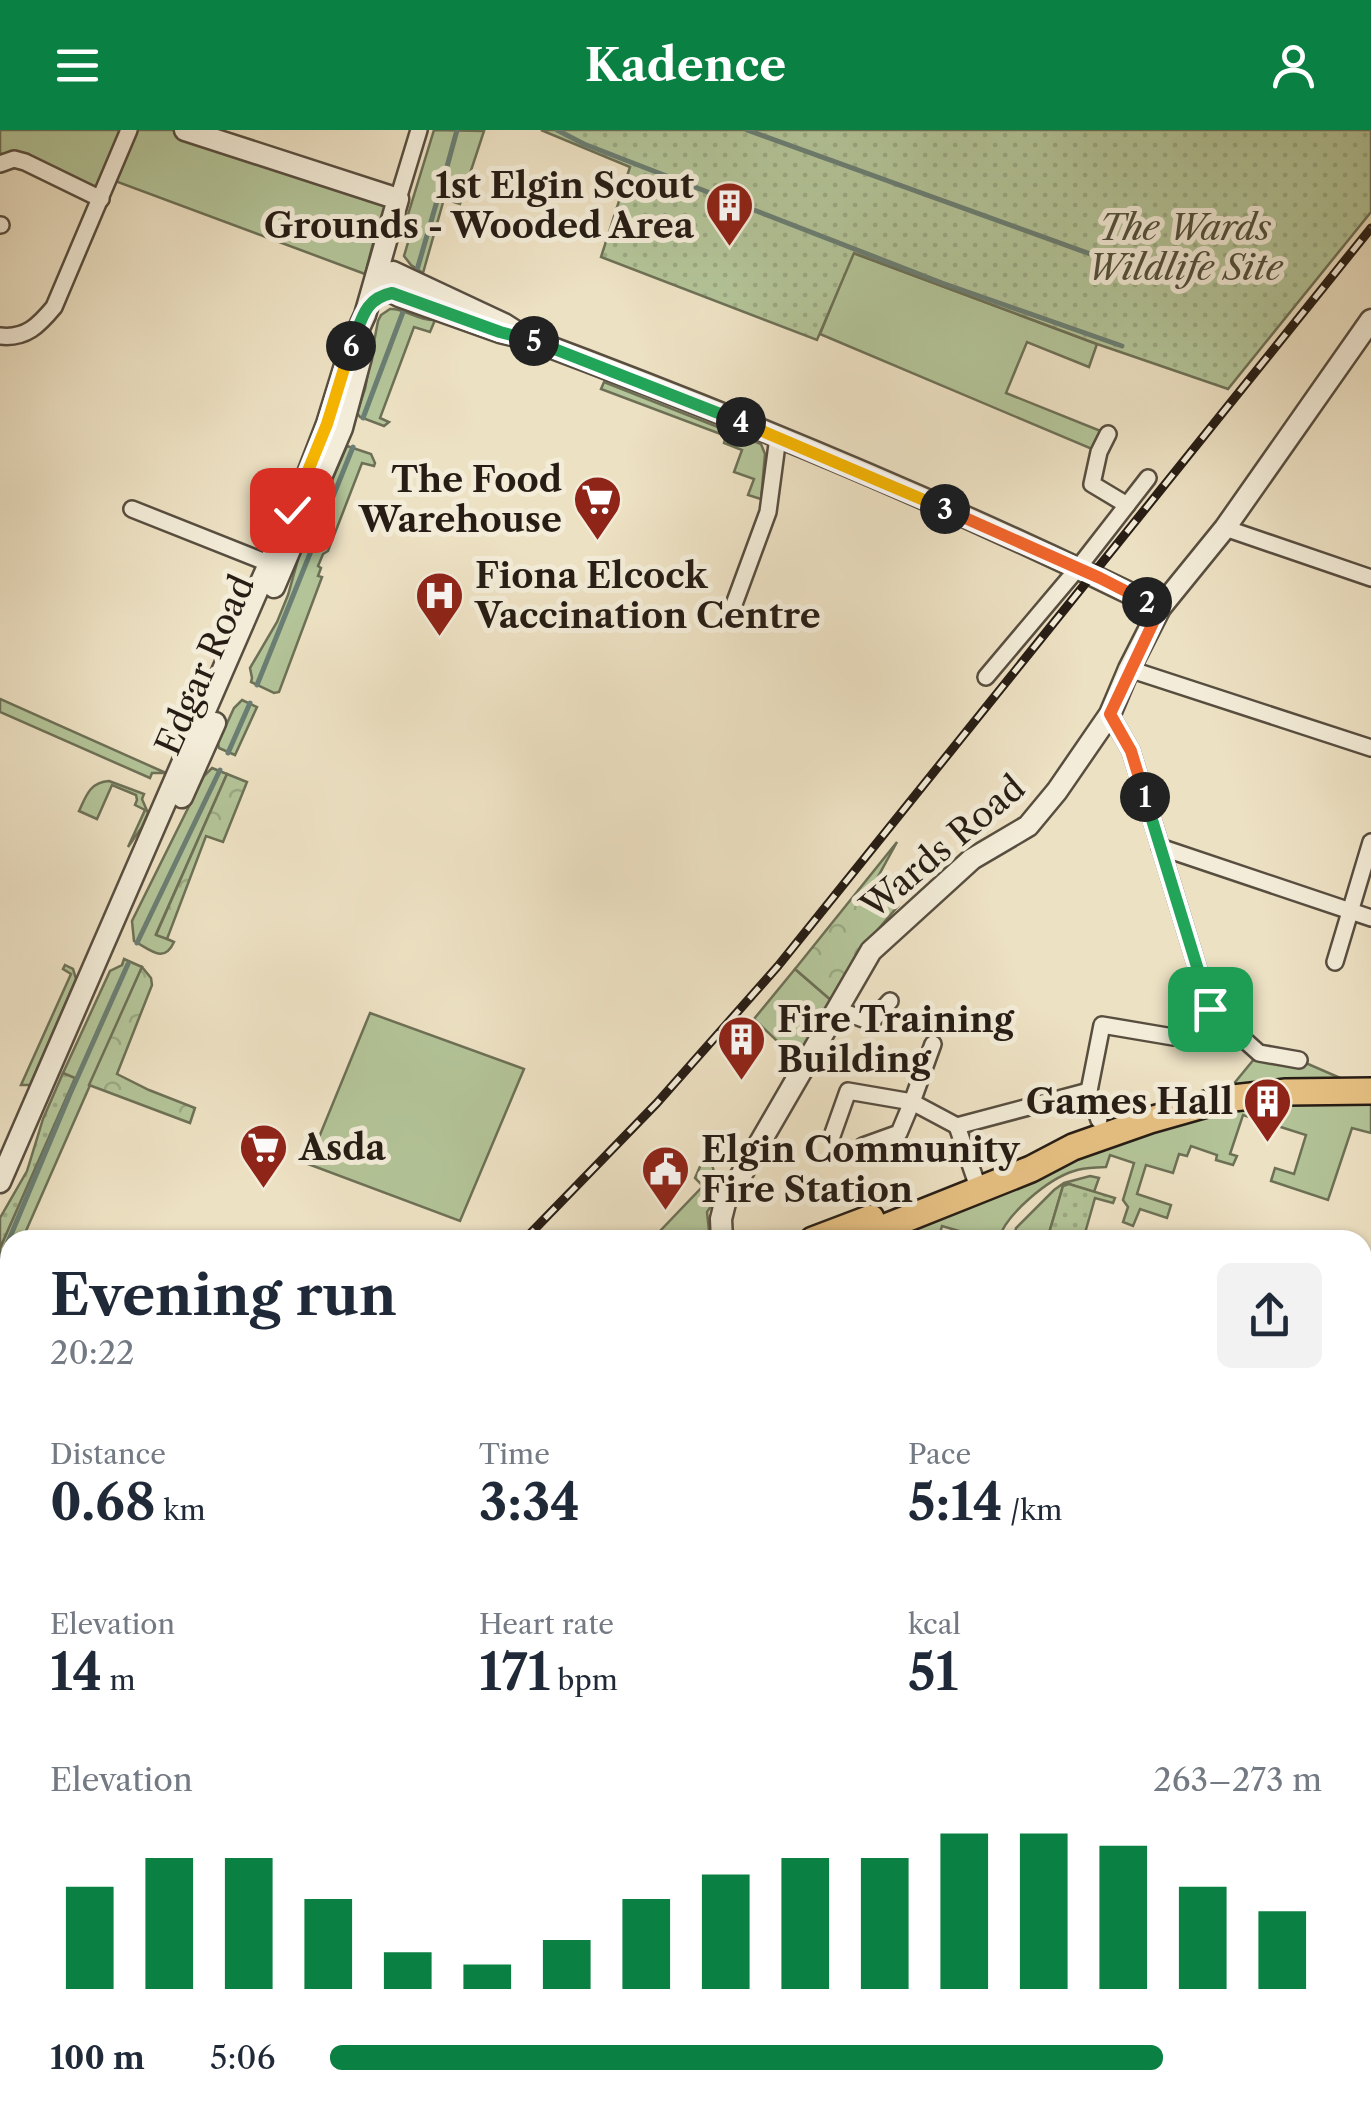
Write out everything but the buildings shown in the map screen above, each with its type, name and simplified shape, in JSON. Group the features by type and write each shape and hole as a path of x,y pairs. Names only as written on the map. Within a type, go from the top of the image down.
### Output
{"main road":[{"path":"843,1230 1030,1169 1074,1147 1150,1120 1234,1097 1286,1092 1371,1092"},
{"path":"875,1230 977,1184"}],"street":[{"path":"0,336 13,338 35,329 54,307 129,130"},
{"path":"420,130 398,198 386,274 500,332 526,338 858,470 1160,608"},
{"path":"192,131 398,198"},
{"path":"0,164 14,159 25,162 101,200"},
{"name":"Edgar Road","path":"0,1182 276,566 352,346 367,309 382,295 386,274"},
{"name":"Wards Road","path":"721,1230 725,1203 871,951 972,859 1028,826 1057,790 1110,714 1160,608 1225,528 1371,320"},
{"path":"1108,434 1099,452 1092,484 1127,505"},
{"path":"734,607 768,512 778,437"},
{"path":"986,678 1148,478"},
{"path":"132,510 276,566"},
{"path":"1225,528 1371,578"},
{"path":"1130,669 1371,748"},
{"path":"1110,714 1131,751 1210,1009 1259,1053 1299,1060"},
{"path":"1335,962 1371,842"},
{"path":"1160,847 1371,918"},
{"path":"836,1009 871,1022 890,1001"},
{"path":"1099,1120 1089,1091 1102,1025 1173,1038"},
{"path":"863,1146 899,1133 934,1044"},
{"path":"957,1126 1089,1091"},
{"path":"832,1136 848,1092 912,1102 957,1126 977,1184"}],"green space":[{"path":"0,130 185,130 398,199 375,236 365,274 110,179 101,199 0,153"},
{"path":"434,130 484,131 460,204 444,199 423,273 404,256 409,239 403,231"},
{"name":"The Wards Wildlife Site","path":"541,130 1371,130 1371,212 1228,389 854,253 817,340 601,257 630,167"},
{"path":"853,253 1097,344 1089,367 1027,342 1006,393 1108,434 1099,452 820,334"},
{"path":"390,309 435,320 430,332 414,327 380,418 389,422 384,426 357,413 378,321"},
{"path":"604,382 761,444 765,454 761,499 748,495 754,479 734,472 742,450 724,443 726,436 601,389"},
{"path":"347,446 371,454 375,463 362,463 328,551 318,566 318,576 322,577 279,692 274,693 251,682 250,668 277,622 299,556"},
{"path":"0,699 166,773 152,773 150,778 0,712"},
{"path":"242,700 257,707 235,755 219,748 218,743 234,708"},
{"path":"212,768 227,774 156,934 174,942 166,952 157,953 134,941 132,921 204,776"},
{"path":"227,774 247,782 223,842 206,836 167,939 156,935"},
{"path":"109,781 144,794 148,813 128,847 145,810 135,805 136,795 112,785 97,819 79,811 93,787"},
{"path":"897,842 874,884 898,906 869,940 832,1001 795,969"},
{"path":"124,959 142,967 26,1230 8,1230 74,1079 63,1073 110,971 122,965"},
{"path":"65,965 73,969 76,979 30,1085 21,1085 71,974 63,969"},
{"path":"142,967 152,985 117,1074 195,1108 190,1123 89,1085"},
{"path":"795,969 832,1001 797,1060 754,1019"},
{"path":"370,1013 524,1069 460,1221 308,1164"},
{"path":"1259,1053 1299,1060 1370,1091 1223,1097"},
{"path":"63,1073 75,1078 8,1230 0,1230 0,1218 27,1171"},
{"path":"1290,1100 1371,1100 1371,1133 1352,1128 1328,1200 1271,1181 1275,1168 1294,1174 1306,1135 1243,1115 1230,1154 1237,1156 1233,1165 1191,1146 1187,1156 1179,1154 1173,1173 1146,1165 1137,1194 1171,1205 1167,1218 1140,1209 1133,1226 1123,1222 1128,1207 1123,1200 1134,1163 1110,1155 1106,1167 1074,1171 1041,1189 1002,1230 956,1230 942,1226 941,1230 901,1230 1106,1146 1222,1110"},
{"path":"711,1161 720,1193 707,1212 709,1230 661,1230 703,1186 695,1178 702,1162"},
{"path":"1090,1176 1099,1178 1094,1192 1069,1184 1063,1186 1050,1230 1016,1230 1054,1190 1064,1183"},
{"path":"1069,1184 1115,1198 1113,1203 1095,1198 1086,1230 1050,1230 1063,1186"}],"waterway":[{"path":"442,185 457,130"},
{"path":"557,130 584,144 942,283 1122,346"},
{"path":"747,130 1143,273"},
{"path":"417,270 439,194"},
{"path":"363,418 403,312"},
{"path":"257,685 353,447"},
{"path":"228,753 250,703"},
{"path":"137,943 220,770"},
{"path":"13,1230 128,964"}],"railway":[{"path":"534,1230 657,1103 778,966 1371,228"}],"place":[{"name":"1st Elgin Scout Grounds - Wooded Area","path":"729,248"},
{"name":"The Food Warehouse","path":"597,542"},
{"name":"Fiona Elcock Vaccination Centre","path":"440,638"},
{"name":"Fire Training Building","path":"742,1082"},
{"name":"Games Hall","path":"1268,1144"},
{"name":"Asda","path":"264,1190"},
{"name":"Elgin Community Fire Station","path":"666,1212"}],"route":[{"path":"292,510 369,303 392,293 599,365 778,437 1078,568 1160,608 1110,714 1131,751 1210,1009"}]}
